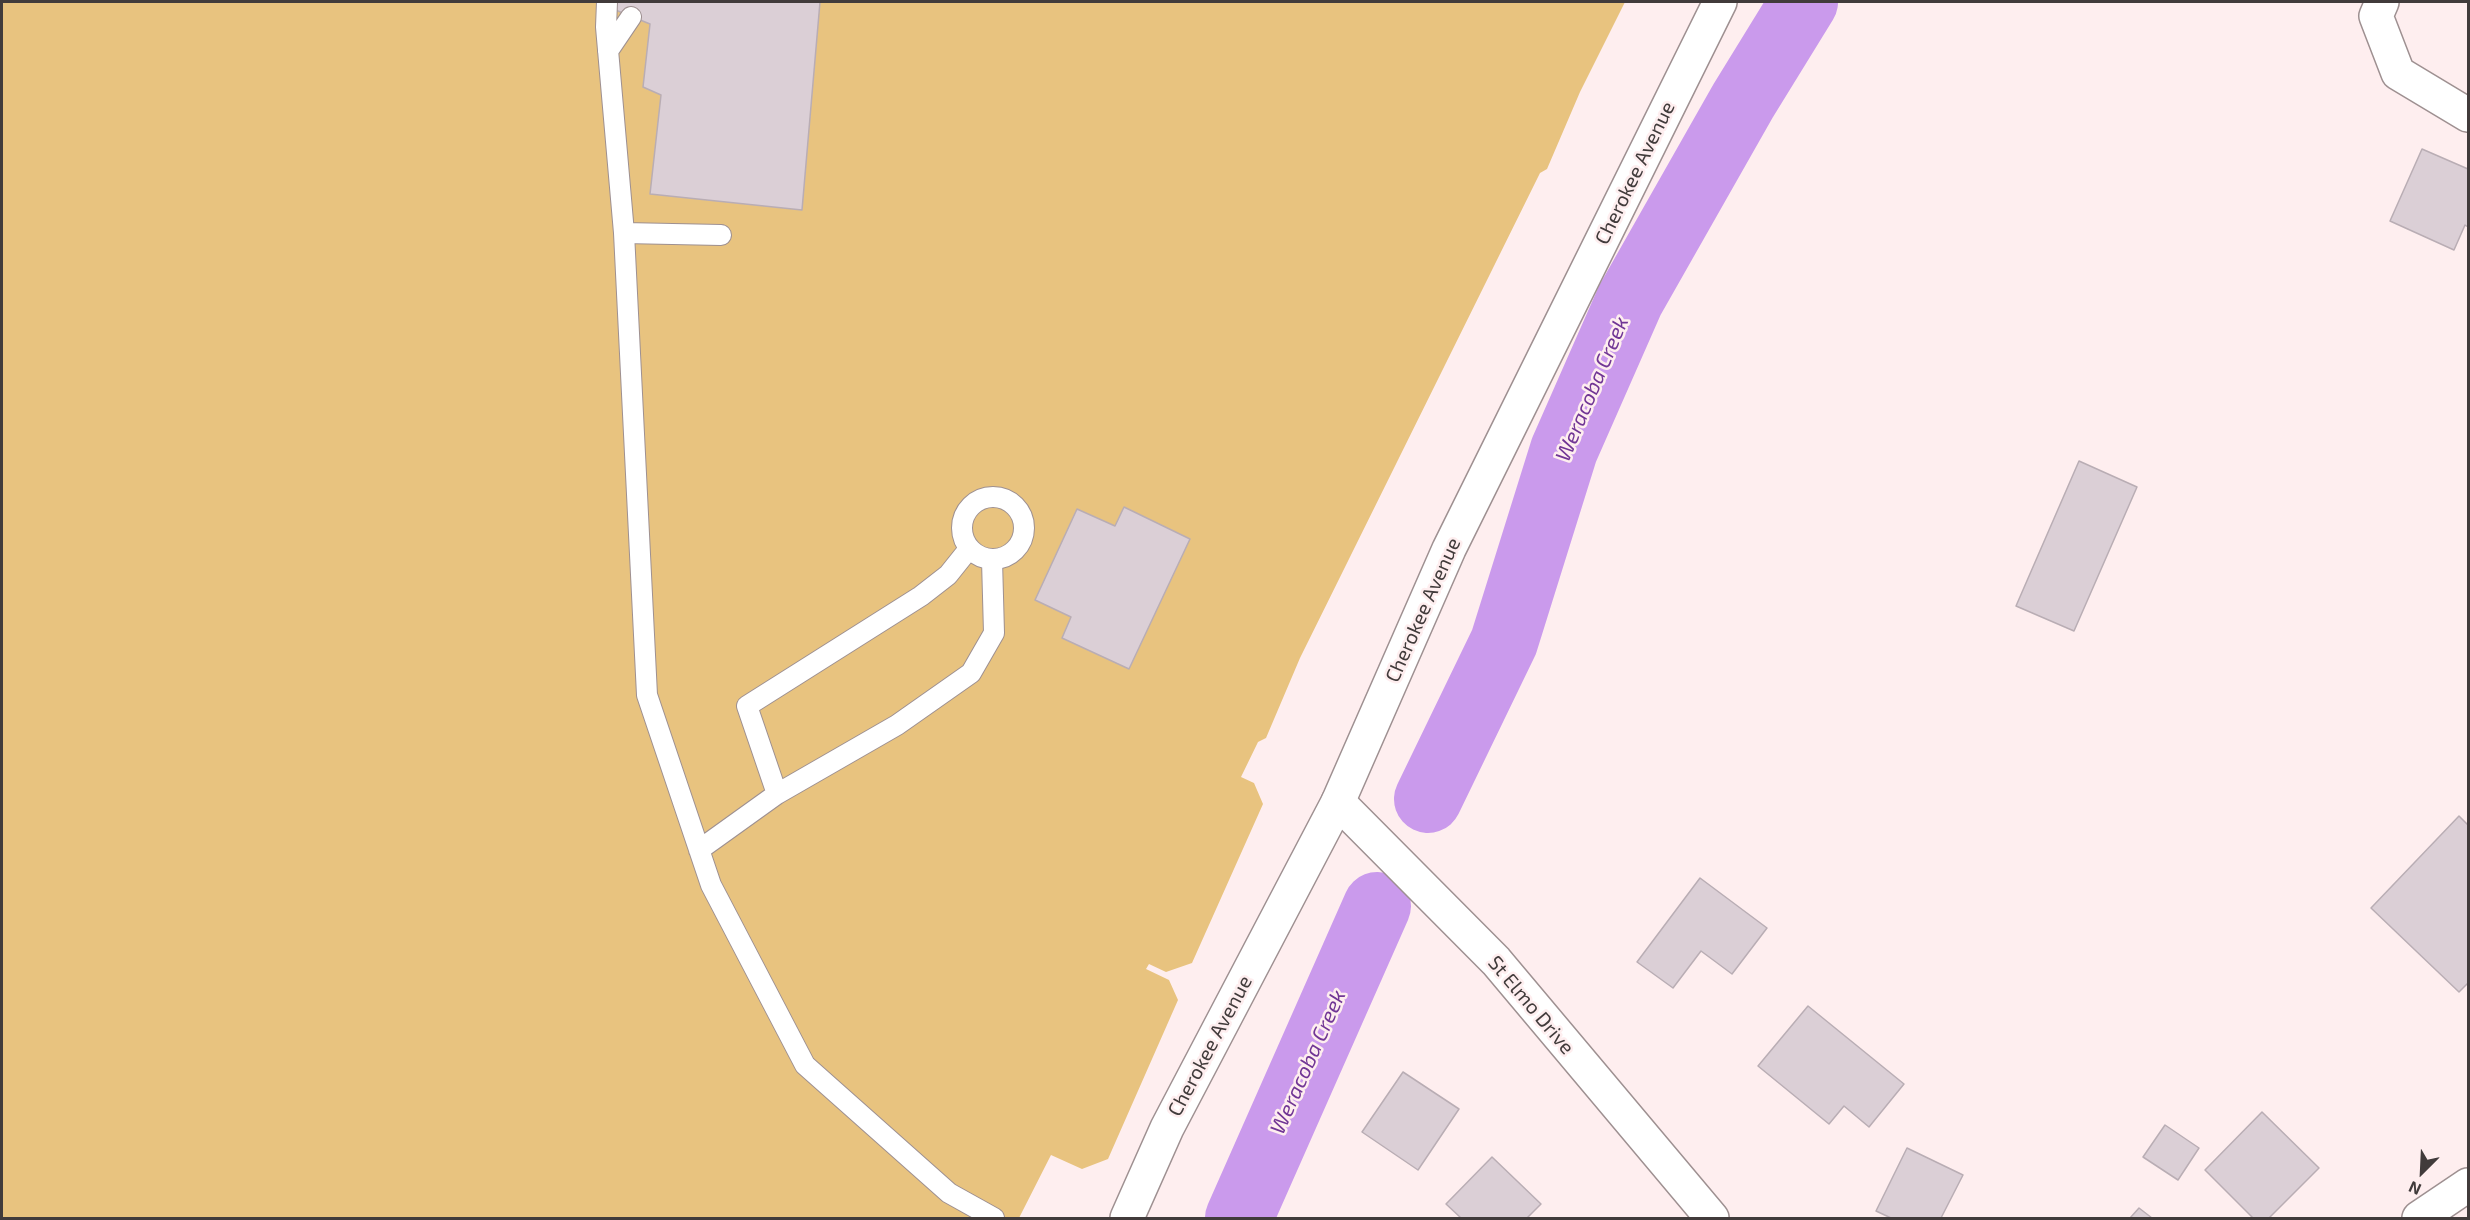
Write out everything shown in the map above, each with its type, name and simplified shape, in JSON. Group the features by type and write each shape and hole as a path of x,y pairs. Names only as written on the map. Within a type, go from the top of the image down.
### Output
{"street":[{"name":"Cherokee Avenue","path":"1126,1218 1167,1128 1338,802 1449,549 1720,2"},
{"path":"2382,2 2376,16 2398,73 2469,115"},
{"name":"St Elmo Drive","path":"1338,802 1496,961 1712,1218"},
{"path":"2419,1218 2469,1185"}],"lane":[{"path":"607,2 608,51 624,232 647,695 711,885 805,1065 949,1193 994,1218"},
{"path":"608,51 631,17"},
{"path":"624,232 721,235"},
{"path":"982,499 1004,499 1020,510 1025,529 1019,547 1012,554 992,560 982,558 969,550 962,533 963,523 966,513 973,504 982,499"},
{"path":"777,794 747,706 921,596 948,575 969,550"},
{"path":"699,850 777,794 897,725 971,673 994,633 992,560"}],"shaded area":[{"path":"2,2 1625,2 1580,92 1547,169 1540,173 1300,658 1266,738 1258,742 1241,777 1254,783 1263,804 1192,963 1166,972 1149,964 1146,969 1169,980 1178,1000 1108,1159 1082,1169 1051,1155 1019,1218 2,1218"}],"building":[{"path":"614,2 820,2 802,210 650,194 661,95 643,87 650,24 613,9"},
{"path":"2422,149 2468,169 2468,227 2465,225 2454,250 2390,221"},
{"path":"2079,461 2137,487 2074,631 2016,606"},
{"path":"1124,507 1190,539 1129,669 1062,638 1071,617 1035,600 1077,509 1115,526"},
{"path":"2459,816 2468,825 2468,983 2459,992 2371,908"},
{"path":"1700,878 1767,928 1732,974 1701,951 1673,988 1637,962"},
{"path":"1808,1006 1904,1084 1869,1127 1844,1106 1829,1124 1758,1066"},
{"path":"1403,1072 1459,1109 1418,1170 1362,1132"},
{"path":"2262,1112 2319,1168 2269,1218 2253,1218 2205,1170"},
{"path":"2165,1125 2199,1148 2178,1180 2143,1157"},
{"path":"1907,1148 1963,1175 1941,1218 1891,1218 1876,1211"},
{"path":"1492,1157 1541,1204 1527,1218 1461,1218 1446,1204"},
{"path":"2139,1208 2152,1218 2130,1218"}],"waterway":[{"name":"Weracoba Creek","path":"1428,799 1504,642 1564,450 1630,300 1743,101 1804,2"},
{"name":"Weracoba Creek","path":"1239,1218 1377,906"}]}
